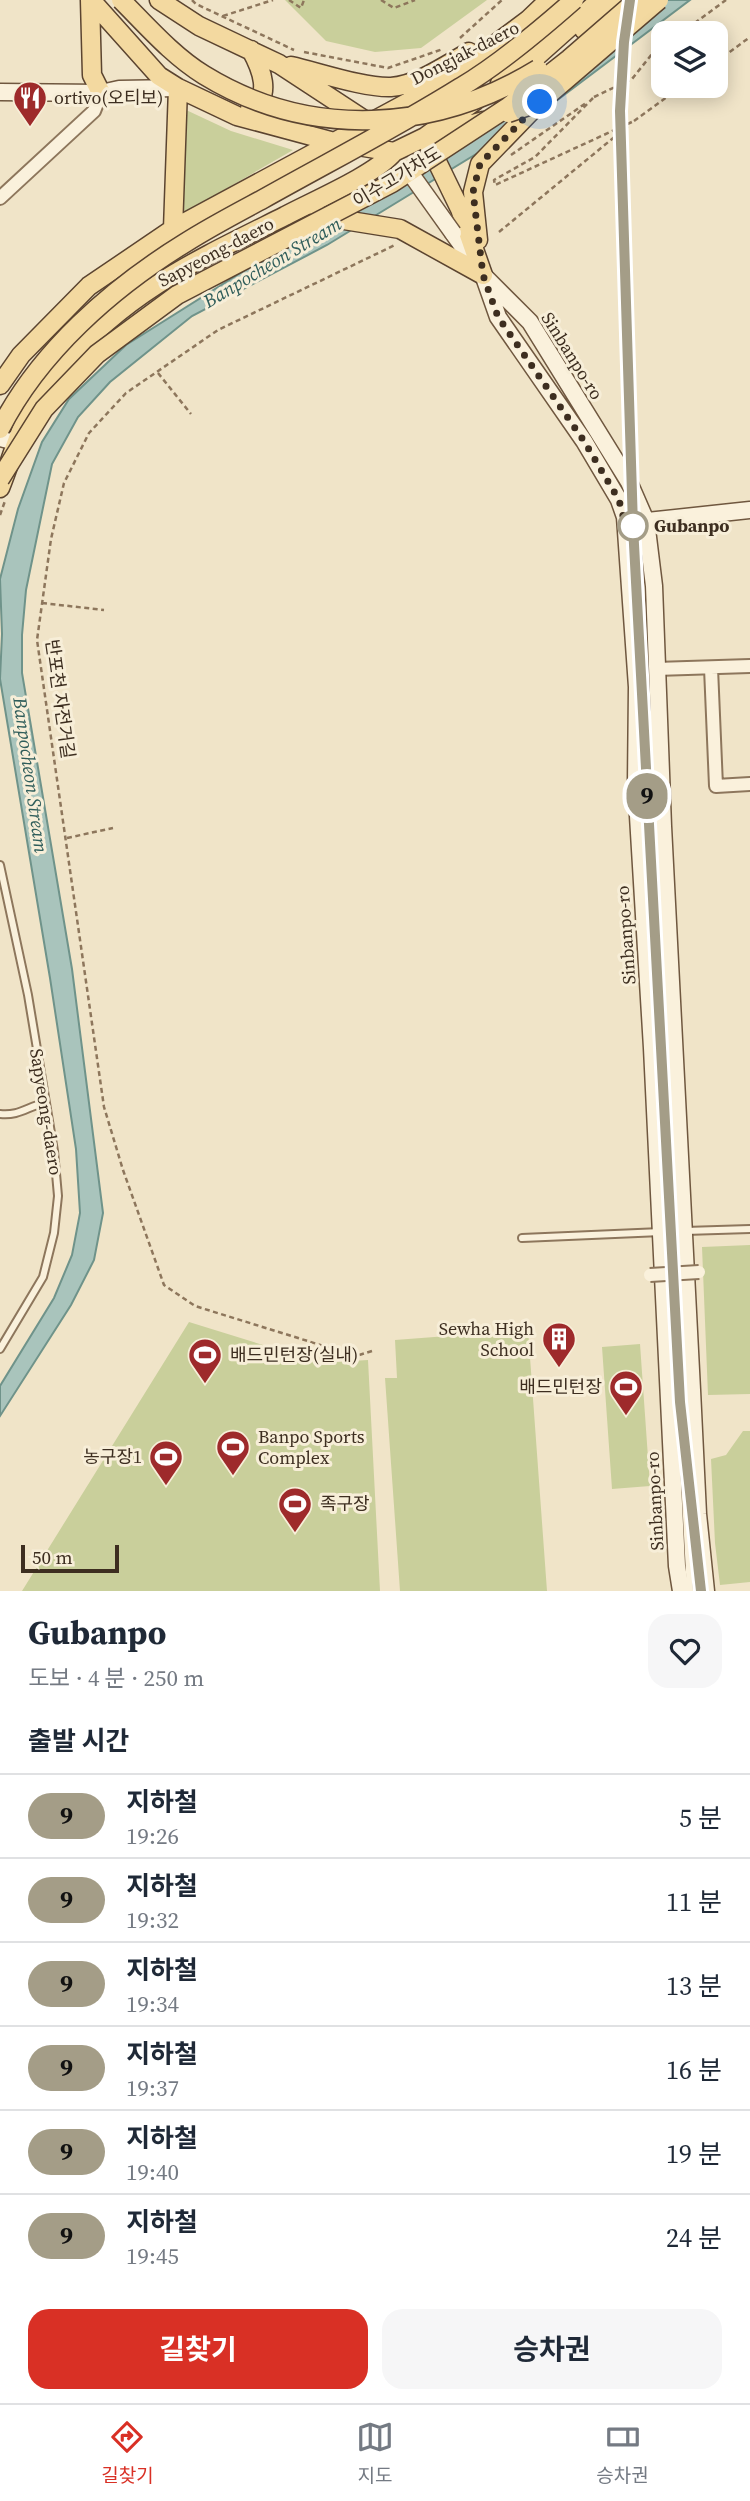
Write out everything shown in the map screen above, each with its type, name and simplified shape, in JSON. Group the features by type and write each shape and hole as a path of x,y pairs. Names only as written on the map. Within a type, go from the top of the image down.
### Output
{"main road":[{"path":"90,0 141,58 159,76 178,88 237,116 389,157 540,102"},
{"path":"90,0 92,75 101,93"},
{"name":"Dongjak-daero","path":"121,0 172,51 204,75 276,107 328,119 393,120 451,108 507,88 538,69 619,0"},
{"name":"Dongjak-daero","path":"159,0 199,26 279,64 371,124 389,157"},
{"name":"Dongjak-daero","path":"334,142 442,84 528,20 549,0"},
{"path":"0,429 30,382 59,347 91,314 136,277 184,243 463,86 546,25 574,0"},
{"path":"429,144 536,57 600,0"},
{"name":"이수고가차도","path":"0,479 44,409 97,354 177,295 392,183 438,153 508,107 637,0"},
{"path":"483,275 473,192 480,164 540,102 659,0"},
{"name":"Dongjak-daero","path":"279,64 366,85 391,87 414,81 528,20"},
{"path":"237,116 255,107 262,94 263,76 251,50"},
{"path":"0,92 101,93 120,89 178,88"},
{"path":"173,229 178,88"},
{"name":"Sapyeong-daero","path":"2,378 89,286 173,229 334,142"},
{"path":"429,144 460,209 483,275"},
{"name":"Sapyeong-daero","path":"0,488 8,440 36,397 85,340 134,299 181,268 335,190 389,157"},
{"name":"Sinbanpo-ro","path":"389,157 408,170 483,275 530,322 629,482 646,521 654,586 673,1013 672,1232 677,1566 681,1591"},
{"path":"287,214 334,218 398,237 483,275"},
{"name":"Sinbanpo-ro","path":"483,275 498,317 584,441 619,500 625,524 637,687 636,783 651,1029 706,1591"},
{"path":"625,524 750,510"}],"street":[{"path":"0,198 94,111 101,93"},
{"path":"656,672 750,666"},
{"path":"711,668 716,786 750,784"},
{"path":"650,1275 699,1272"}],"lane":[{"path":"656,672 650,729 673,1192 672,1232 699,1591"},
{"path":"637,687 648,738 658,992 690,1591"},
{"name":"Sapyeong-daero","path":"0,865 27,995 54,1151 58,1196 54,1233 43,1277 0,1349"},
{"path":"651,1029 658,992"},
{"path":"665,1066 673,1013"},
{"path":"0,1114 15,1115 44,1103"},
{"path":"522,1238 750,1229"}],"path":[{"path":"192,0 295,50 388,68 453,45 502,0"},
{"path":"230,13 273,0"},
{"path":"289,0 301,8 304,0"},
{"path":"381,0 394,8 415,0"},
{"path":"697,21 726,0"},
{"path":"728,53 750,37"},
{"path":"507,158 593,98 632,79 651,55"},
{"path":"593,98 535,157 494,180 495,185 634,121"},
{"path":"499,232 666,98"},
{"name":"반포천 자전거길","path":"372,1351 356,1356 195,1306 164,1285 123,1170 104,1107 37,639 51,539 64,483 89,433 126,393 218,330 398,237"},
{"path":"158,372 191,414"},
{"path":"42,603 104,610"},
{"path":"67,838 113,828"}],"green space":[{"path":"285,0 487,0 421,48 375,52 326,41"},
{"path":"184,109 231,131 293,150 179,216"},
{"path":"750,1245 750,1394 708,1395 702,1247"},
{"name":"Banpo Sports Complex","path":"189,1322 321,1363 368,1360 380,1591 22,1591"},
{"path":"528,1330 547,1591 400,1591 385,1378 397,1378 395,1340"},
{"name":"배드민턴장","path":"640,1344 650,1486 612,1489 602,1347"},
{"path":"743,1431 750,1431 750,1582 720,1585 711,1459 726,1455"}],"water":[{"name":"Banpocheon Stream","path":"664,0 690,0 662,21 651,21 651,29 527,123 327,245 192,316 110,382 78,417 52,464 26,590 22,673 72,969 103,1213 94,1260 71,1305 0,1416 0,1386 54,1298 72,1255 80,1213 76,1149 0,679 0,579 18,509 42,442 69,399 126,345"}],"metro line":[{"name":"9","path":"630,0 624,42 620,111 633,526 680,1402 701,1591"}],"place":[{"name":"ortivo(오티보)","path":"30,128"},
{"name":"Gubanpo","path":"633,526"},
{"name":"Sewha High School","path":"559,1369"},
{"name":"배드민턴장(실내)","path":"205,1385"},
{"name":"배드민턴장","path":"626,1417"},
{"name":"Banpo Sports Complex","path":"233,1477"},
{"name":"농구장1","path":"166,1487"},
{"name":"족구장","path":"295,1534"}],"route":[{"path":"540,102 480,164 473,192 483,275 498,317 584,441 619,500 625,524 633,526"}]}
